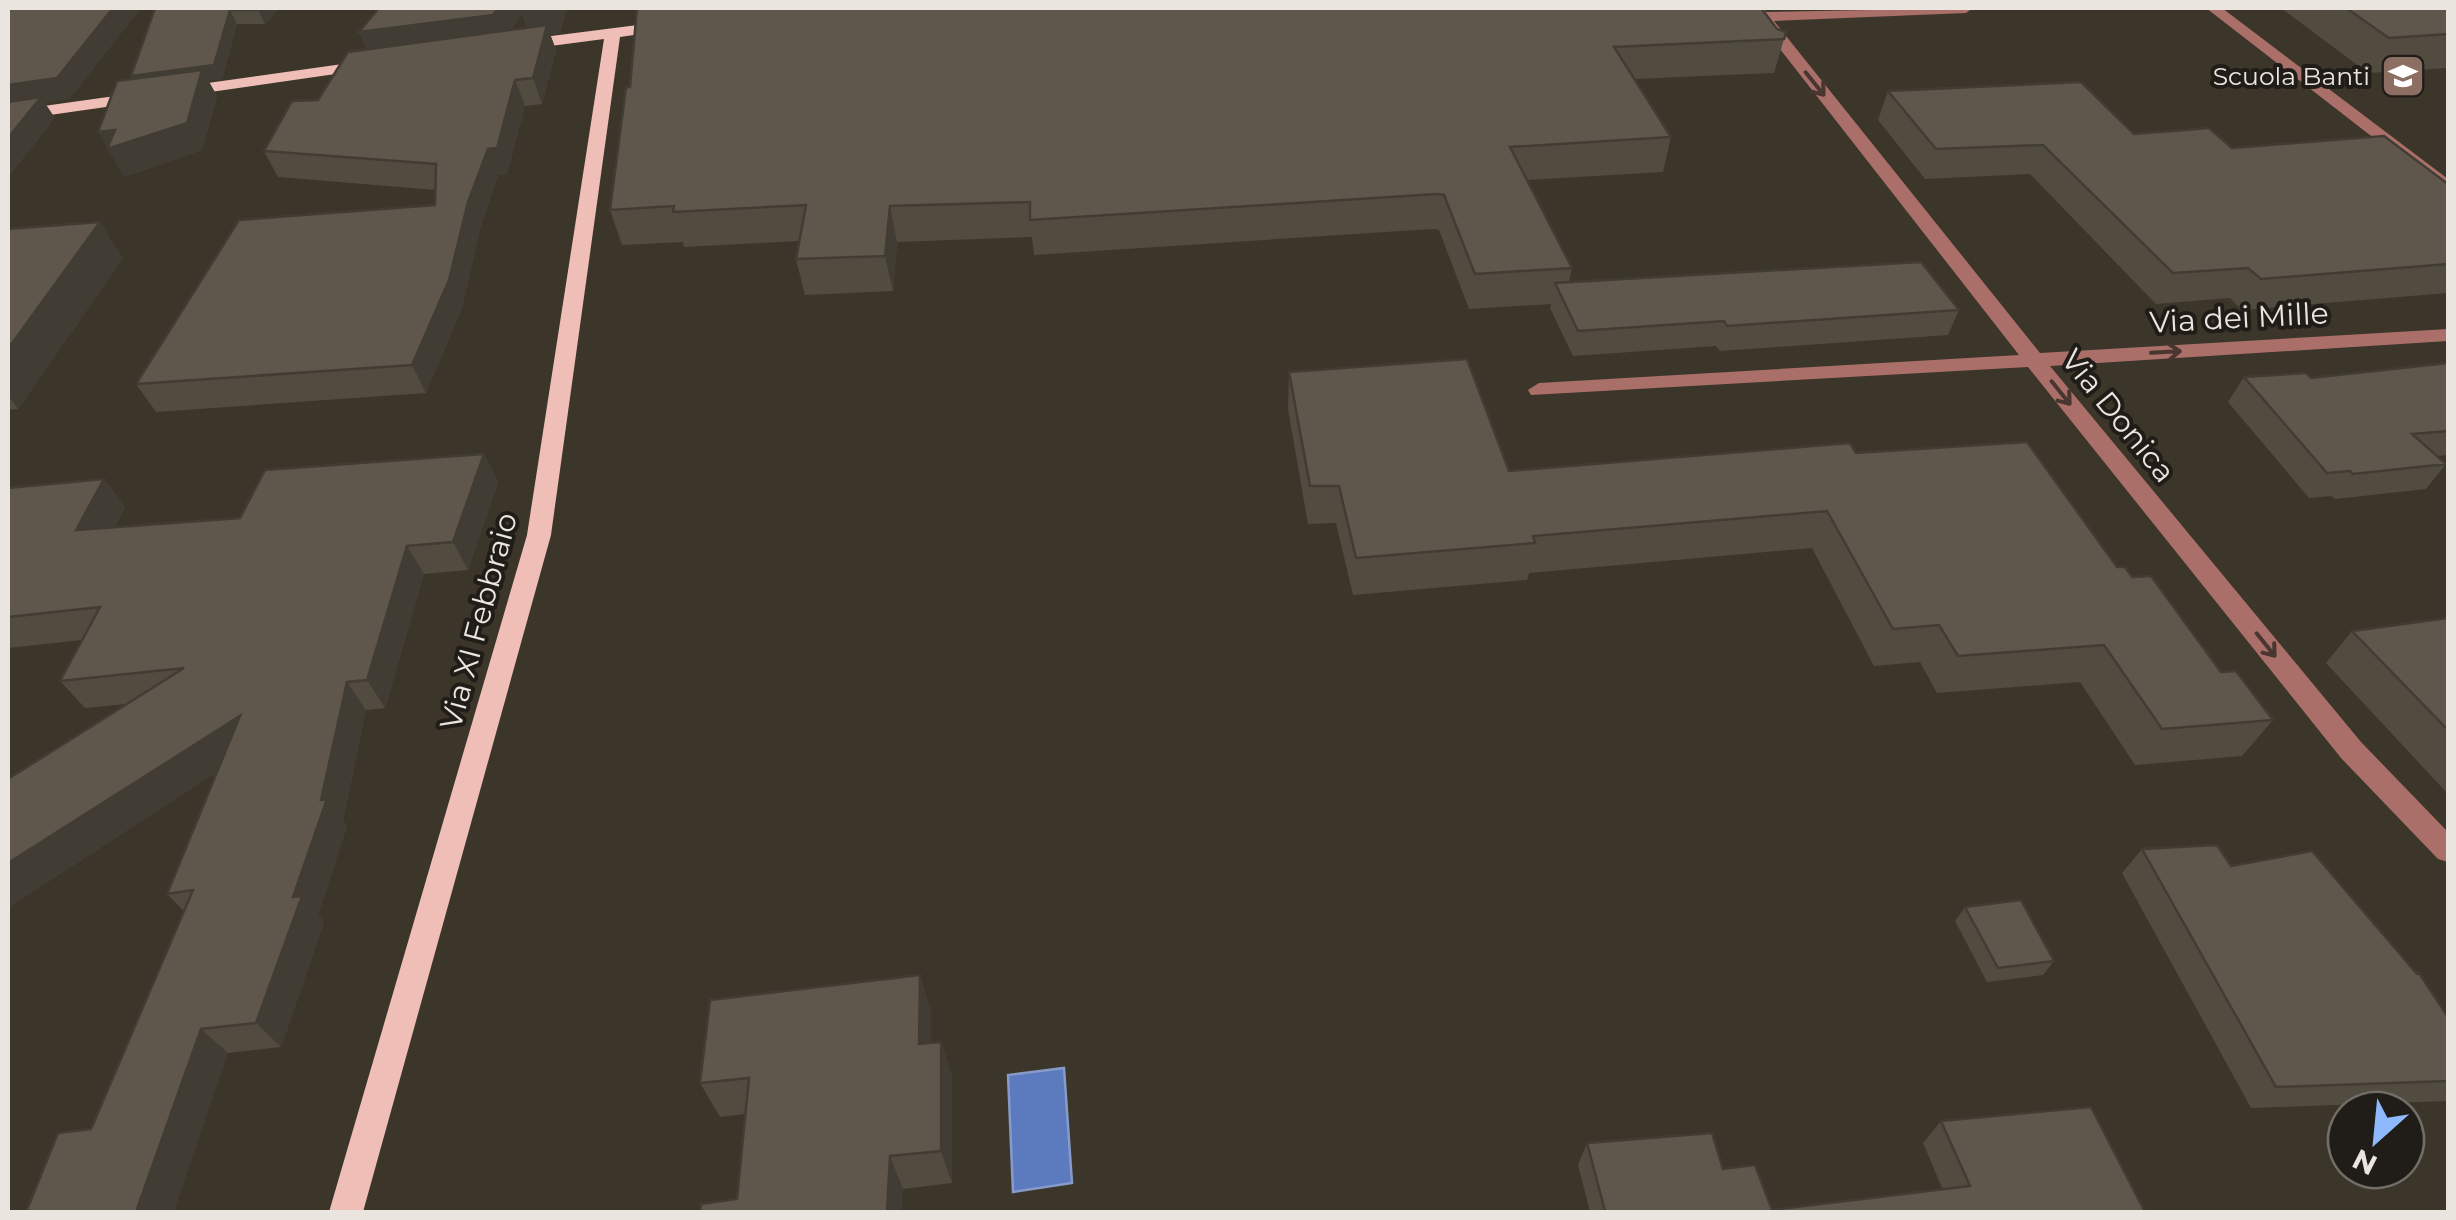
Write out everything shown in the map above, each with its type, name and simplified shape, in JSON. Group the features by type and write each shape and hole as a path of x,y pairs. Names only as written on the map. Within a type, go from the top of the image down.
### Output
{"main road":[{"path":"492,48 693,22"},
{"name":"Via XI Febbraio","path":"346,1212 538,535 614,33"},
{"path":"8,116 396,62"}],"street":[{"path":"1758,12 1966,8"},
{"path":"2213,8 2448,187"},
{"name":"Via Donica","path":"1758,12 2034,360 2352,750 2448,850"},
{"path":"512,46 528,20"},
{"name":"Via dei Mille","path":"1539,390 2448,335"}],"water":[{"path":"1064,1068 1072,1183 1013,1192 1008,1075"}],"building":[{"path":"8,8 113,8 57,78 8,85"},
{"path":"155,8 261,8 230,10 214,65 131,76"},
{"path":"379,8 498,8 493,15 359,32"},
{"path":"637,8 1761,8 1777,29 1786,32 1784,39 1614,47 1671,137 1510,147 1572,268 1475,274 1444,195 1436,194 1030,220 1030,202 890,206 885,256 796,259 806,205 673,212 674,206 610,210 626,87 630,87"},
{"path":"2346,8 2448,8 2448,34 2389,38"},
{"path":"547,25 533,78 515,80 497,148 488,149 468,202 449,280 412,365 136,384 239,220 435,205 436,164 264,151 292,101 318,100 348,52"},
{"path":"202,70 187,123 107,149 115,130 98,132 117,81"},
{"path":"2081,82 2134,134 2209,128 2232,148 2384,136 2448,184 2448,264 2261,279 2248,268 2173,273 2043,145 1936,149 1888,91"},
{"path":"41,97 8,138 8,102"},
{"path":"100,222 8,349 8,229"},
{"path":"1921,262 1959,310 1727,326 1724,321 1578,331 1555,283"},
{"path":"1467,359 1509,471 1850,443 1856,453 2027,442 2117,567 2125,567 2132,577 2151,576 2221,672 2236,671 2273,720 2162,729 2104,645 1958,656 1939,625 1893,629 1827,511 1533,536 1535,543 1356,558 1339,486 1310,486 1289,372"},
{"path":"2448,363 2448,431 2412,434 2446,464 2353,474 2327,473 2244,377 2306,373 2311,378"},
{"path":"484,454 453,542 407,546 367,680 347,682 321,800 327,799 293,897 302,896 256,1023 201,1029 136,1212 26,1212 58,1133 91,1129 193,890 167,894 240,716 8,863 8,779 184,668 60,681 100,607 8,617 8,488 104,479 76,530 240,518 265,470"},
{"path":"2448,618 2448,730 2352,631"},
{"path":"2217,845 2231,866 2312,851 2419,973 2448,1017 2448,1081 2276,1087 2142,849"},
{"path":"2021,900 2054,961 1998,968 1965,907"},
{"path":"920,975 919,1044 941,1042 941,1151 890,1156 887,1212 700,1212 701,1204 737,1199 749,1078 700,1083 710,1000"},
{"path":"2091,1107 2145,1212 1597,1212 1605,1211 1587,1143 1712,1133 1723,1169 1755,1165 1772,1210 1970,1186 1941,1121"}],"place":[{"name":"Scuola Banti","path":"2403,76"}]}
